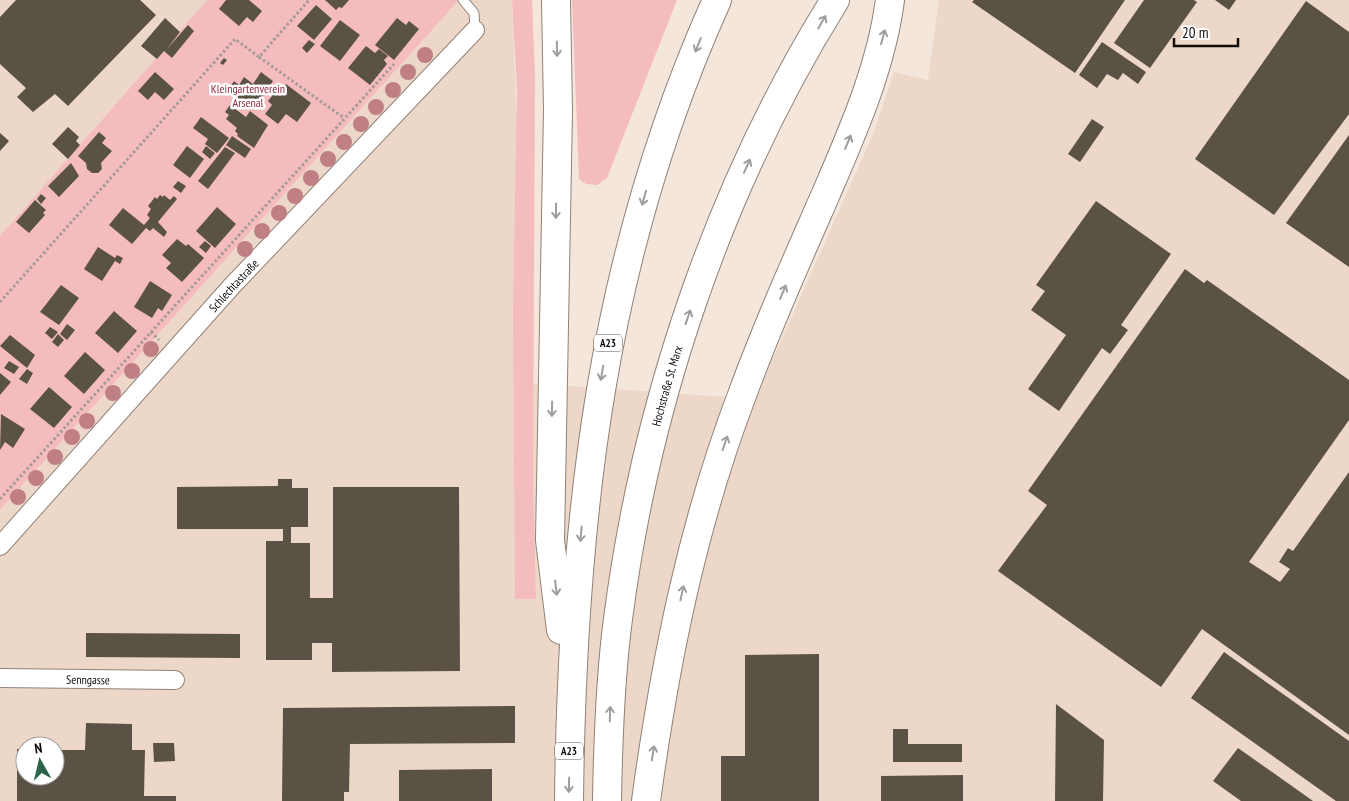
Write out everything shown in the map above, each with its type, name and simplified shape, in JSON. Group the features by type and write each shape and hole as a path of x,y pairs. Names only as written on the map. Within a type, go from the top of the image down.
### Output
{"highway":[{"path":"556,0 558,110 550,540 570,701"},
{"name":"A23","path":"569,801 570,701 577,577 586,484 608,342 634,230 652,168 688,68 717,0"},
{"name":"Hochstraße St. Marx","path":"607,801 611,685 624,577 642,482 671,369 707,263 751,159 780,98 835,0"},
{"path":"646,801 667,666 685,579 709,489 769,325 854,127 874,74 887,24 890,0"}],"street":[{"name":"Schlechtastraße","path":"0,546 231,287 475,30"},
{"name":"Senngasse","path":"0,678 175,680"}],"lane":[{"path":"463,0 474,13 475,30"}],"path":[{"path":"259,57 309,0"},
{"path":"0,302 234,39 344,118"},
{"path":"0,498 394,64"}],"shaded area":[{"path":"0,0 207,0 0,236"},
{"path":"459,0 512,0 527,383 755,399 874,132 894,72 928,80 939,0 1349,0 1349,801 0,801 0,510"}],"green space":[{"name":"Kleingartenverein Arsenal","path":"207,0 459,0 0,510 0,236"},
{"path":"512,0 532,0 535,76 533,483 536,599 515,599 513,310 517,90"},
{"path":"572,0 677,0 607,178 597,185 586,184 579,179"}],"building":[{"path":"16,0 140,0 156,15 68,106 55,94 33,112 17,97 26,88 0,64 0,17"},
{"path":"226,0 249,0 262,11 253,22 247,17 239,26 219,9"},
{"path":"325,0 349,0 342,8 339,7 336,10"},
{"path":"974,0 1125,0 1075,73 972,2"},
{"path":"1144,0 1194,0 1197,2 1150,68 1114,43"},
{"path":"1215,0 1236,0 1229,10"},
{"path":"1306,1 1349,32 1349,114 1274,215 1195,159"},
{"path":"316,5 332,19 314,40 297,26"},
{"path":"165,18 180,32 166,50 188,25 194,31 172,58 164,51 157,59 141,46"},
{"path":"397,18 406,25 409,21 419,29 394,60 375,45"},
{"path":"340,20 360,35 340,61 320,46"},
{"path":"309,40 315,44 307,53 302,48"},
{"path":"1102,42 1146,72 1138,84 1123,73 1118,80 1107,74 1097,88 1079,75"},
{"path":"366,46 375,53 379,49 388,56 384,60 387,64 370,85 348,68"},
{"path":"224,58 227,60 223,65 220,63"},
{"path":"155,72 174,89 164,100 155,92 148,100 138,91"},
{"path":"261,72 273,81 253,110 228,90 234,81 239,85 244,77 253,84"},
{"path":"286,84 311,103 297,122 286,114 278,124 265,114 272,105 268,101 281,85 284,87"},
{"path":"230,105 246,117 250,111 268,125 254,148 237,136 238,134 235,131 237,128 226,119 229,115 225,112"},
{"path":"201,117 229,138 217,153 205,144 208,139 193,128"},
{"path":"1092,119 1104,127 1080,162 1068,154"},
{"path":"68,127 79,137 76,141 80,145 68,159 52,144"},
{"path":"99,132 106,138 102,143 112,151 101,163 102,169 98,173 92,173 87,169 86,163 78,156"},
{"path":"0,133 9,141 0,151"},
{"path":"1349,135 1349,267 1286,223"},
{"path":"232,136 251,149 245,158 226,145"},
{"path":"187,146 204,159 190,178 173,165"},
{"path":"206,146 215,153 210,159 202,152"},
{"path":"225,147 235,153 208,189 198,181"},
{"path":"71,163 79,176 59,197 48,186"},
{"path":"178,181 186,186 181,193 173,187"},
{"path":"41,194 46,198 41,204 37,199"},
{"path":"160,195 163,197 164,195 170,200 174,196 177,199 158,222 167,232 164,237 153,228 150,231 146,228 132,244 109,225 123,208 144,225 150,218 147,215 151,209 148,206 155,197 157,199"},
{"path":"35,200 46,210 43,213 45,215 29,233 16,222"},
{"path":"1096,201 1171,254 1121,325 1128,330 1110,354 1102,348 1059,411 1028,389 1066,335 1031,310 1045,291 1036,285"},
{"path":"217,207 236,224 215,248 196,231"},
{"path":"177,239 186,246 188,244 204,258 182,282 166,268 171,263 162,255"},
{"path":"205,241 211,246 206,253 199,247"},
{"path":"98,247 115,258 117,255 123,258 120,264 115,261 102,281 84,269"},
{"path":"1185,269 1204,283 1207,280 1349,380 1349,420 1249,562 1280,582 1290,569 1279,562 1288,548 1293,551 1349,472 1349,735 1202,629 1161,687 998,571 1047,505 1028,491"},
{"path":"150,281 172,295 162,311 158,308 152,318 134,307"},
{"path":"61,285 79,298 59,325 40,312"},
{"path":"114,311 137,331 118,353 95,333"},
{"path":"67,324 75,330 67,340 60,334"},
{"path":"50,327 58,332 52,339 45,333"},
{"path":"58,334 64,340 58,347 52,342"},
{"path":"10,335 35,355 27,368 0,346"},
{"path":"85,352 105,370 84,394 64,376"},
{"path":"9,361 19,367 14,374 4,368"},
{"path":"27,369 33,373 27,384 19,379"},
{"path":"0,373 11,382 0,395"},
{"path":"49,387 72,407 54,428 30,409"},
{"path":"1,414 25,429 13,448 5,442 0,450"},
{"path":"278,479 292,479 292,488 308,488 308,527 291,527 291,543 310,543 310,598 333,598 333,487 459,487 460,671 332,672 332,643 312,643 312,660 266,660 266,541 283,541 283,529 177,529 177,487 278,486"},
{"path":"86,633 240,634 240,658 86,657"},
{"path":"1224,652 1349,741 1349,801 1336,801 1191,698"},
{"path":"819,654 819,801 721,801 721,756 745,756 745,655"},
{"path":"1056,704 1104,740 1103,801 1055,801"},
{"path":"515,706 515,743 350,744 349,792 344,792 344,801 282,801 283,708"},
{"path":"86,723 132,724 132,750 145,750 144,796 176,796 176,801 17,801 17,786 65,786 65,750 85,750"},
{"path":"893,729 908,729 908,744 962,744 962,762 893,762"},
{"path":"153,743 174,743 175,761 154,762"},
{"path":"1238,748 1313,801 1241,801 1213,781"},
{"path":"492,769 492,801 399,801 399,770"},
{"path":"963,775 963,801 881,801 881,776"}]}
